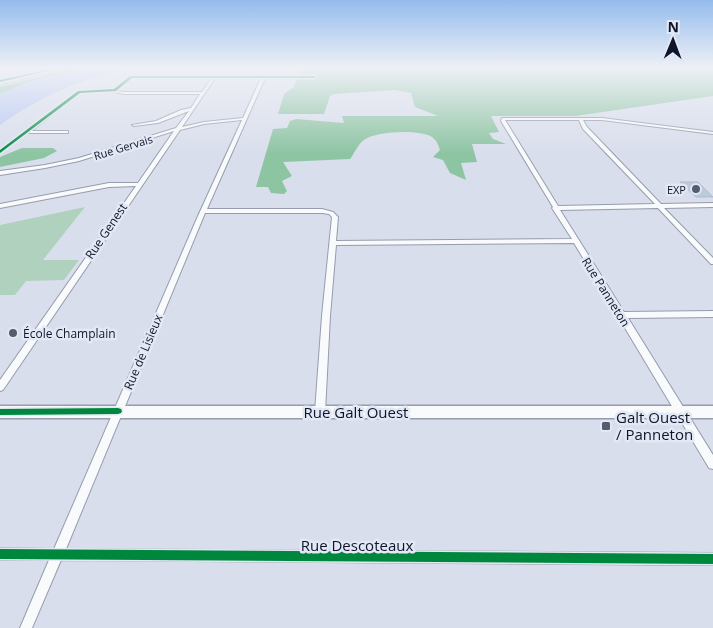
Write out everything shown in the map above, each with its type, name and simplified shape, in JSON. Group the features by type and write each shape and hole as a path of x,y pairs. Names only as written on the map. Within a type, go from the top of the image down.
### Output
{"street":[{"path":"0,152 73,96"},
{"name":"Rue Genest","path":"0,387 200,96"},
{"name":"Rue de Lisieux","path":"26,628 255,96"},
{"path":"134,124 157,122 182,111 191,110"},
{"name":"Rue Gervais","path":"0,173 87,158 177,129 210,121 244,119"},
{"name":"Rue Panneton","path":"580,119 503,119 503,124 713,464"},
{"path":"580,119 624,122 713,133"},
{"path":"580,119 585,128 713,262"},
{"path":"26,132 66,132"},
{"path":"0,206 109,185 138,184"},
{"path":"555,208 663,208 713,205"},
{"path":"204,211 322,211 331,213 334,217 320,412"},
{"path":"332,243 574,240"},
{"path":"620,315 713,314"},
{"name":"Rue Galt Ouest","path":"0,412 713,412"},
{"name":"Rue Descoteaux","path":"0,554 713,559"}],"green space":[{"path":"283,96 330,96 324,114 278,114"},
{"path":"412,96 711,96 575,116 491,116 499,132 489,133 493,139 506,144 472,144 477,162 461,163 466,180 450,173 443,160 433,157 440,150 432,137 426,134 398,132 370,137 358,146 350,159 283,162 292,176 282,181 287,191 284,194 271,193 268,187 256,187 273,129 287,128 290,121 296,119 344,123 342,116 438,116 415,107"},
{"path":"22,148 53,148 57,151 44,158 0,167 0,157"},
{"path":"85,207 43,260 79,260 64,280 26,281 15,295 0,295 0,225"}],"water":[{"path":"0,96 48,96 16,114 0,125"}],"building":[{"name":"EXP","path":"680,182 698,182 713,197 696,197"}],"cycle path":[{"path":"0,152 73,96"},
{"path":"0,412 118,411"},
{"path":"0,554 713,559"}],"place":[{"name":"EXP","path":"696,189"},
{"name":"École Champlain","path":"13,333"},
{"name":"Galt Ouest / Panneton","path":"606,426"}]}
